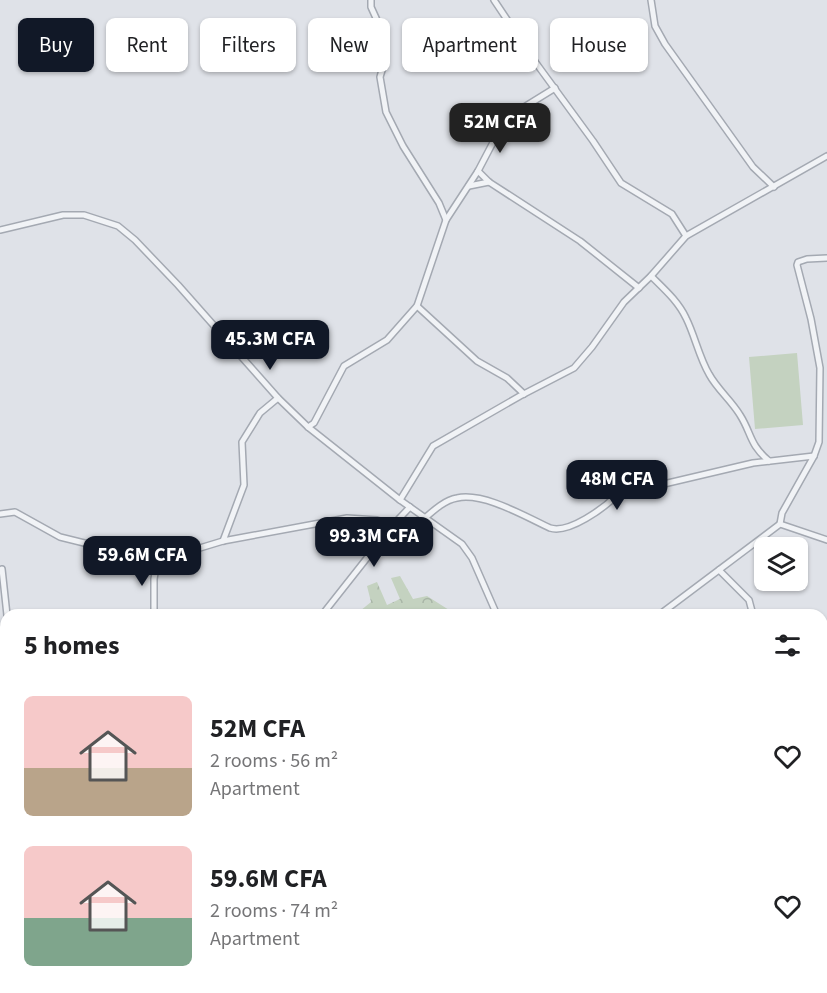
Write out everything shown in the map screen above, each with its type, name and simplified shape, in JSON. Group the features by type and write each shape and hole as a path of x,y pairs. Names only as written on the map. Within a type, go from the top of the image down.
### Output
{"street":[{"path":"371,0 371,7 386,40 386,60 380,77 386,112 403,146 439,203 446,220"},
{"path":"494,0 621,183 672,214 686,236"},
{"path":"651,0 655,26 665,44 753,167 774,187"},
{"path":"308,427 314,423 344,366 387,340 417,306 446,220 478,171 499,131 513,114 555,88"},
{"path":"400,500 433,446 574,368 624,302 651,276 686,236 827,156"},
{"path":"478,171 489,182 580,241 639,288"},
{"path":"469,186 489,182"},
{"path":"0,230 63,215 84,215 118,226 135,240 178,285 278,398 308,427 400,500 462,544 472,558 495,609"},
{"path":"667,609 780,524 782,513 814,456 819,442 820,368 797,265 798,262 807,259 827,258"},
{"path":"651,276 679,306 708,373 719,391 741,417 749,437 760,453 769,461"},
{"path":"417,306 477,361 507,378 524,394"},
{"path":"223,541 244,484 243,442 260,413 278,398"},
{"path":"425,518 452,499 466,497 492,502 550,528 560,530 605,507 617,495 769,461 814,456"},
{"path":"327,609 410,507"},
{"path":"0,514 15,513 60,537 157,561 223,541 347,518 377,520 393,525"},
{"path":"780,524 827,540"},
{"path":"154,609 154,579 157,561"},
{"path":"2,569 6,609"},
{"path":"719,570 749,600 751,609"}],"green space":[{"path":"797,353 803,425 755,429 749,357"},
{"path":"400,576 413,599 427,596 448,609 362,609 371,602 367,586 377,582 387,605 400,599 391,578"}]}
